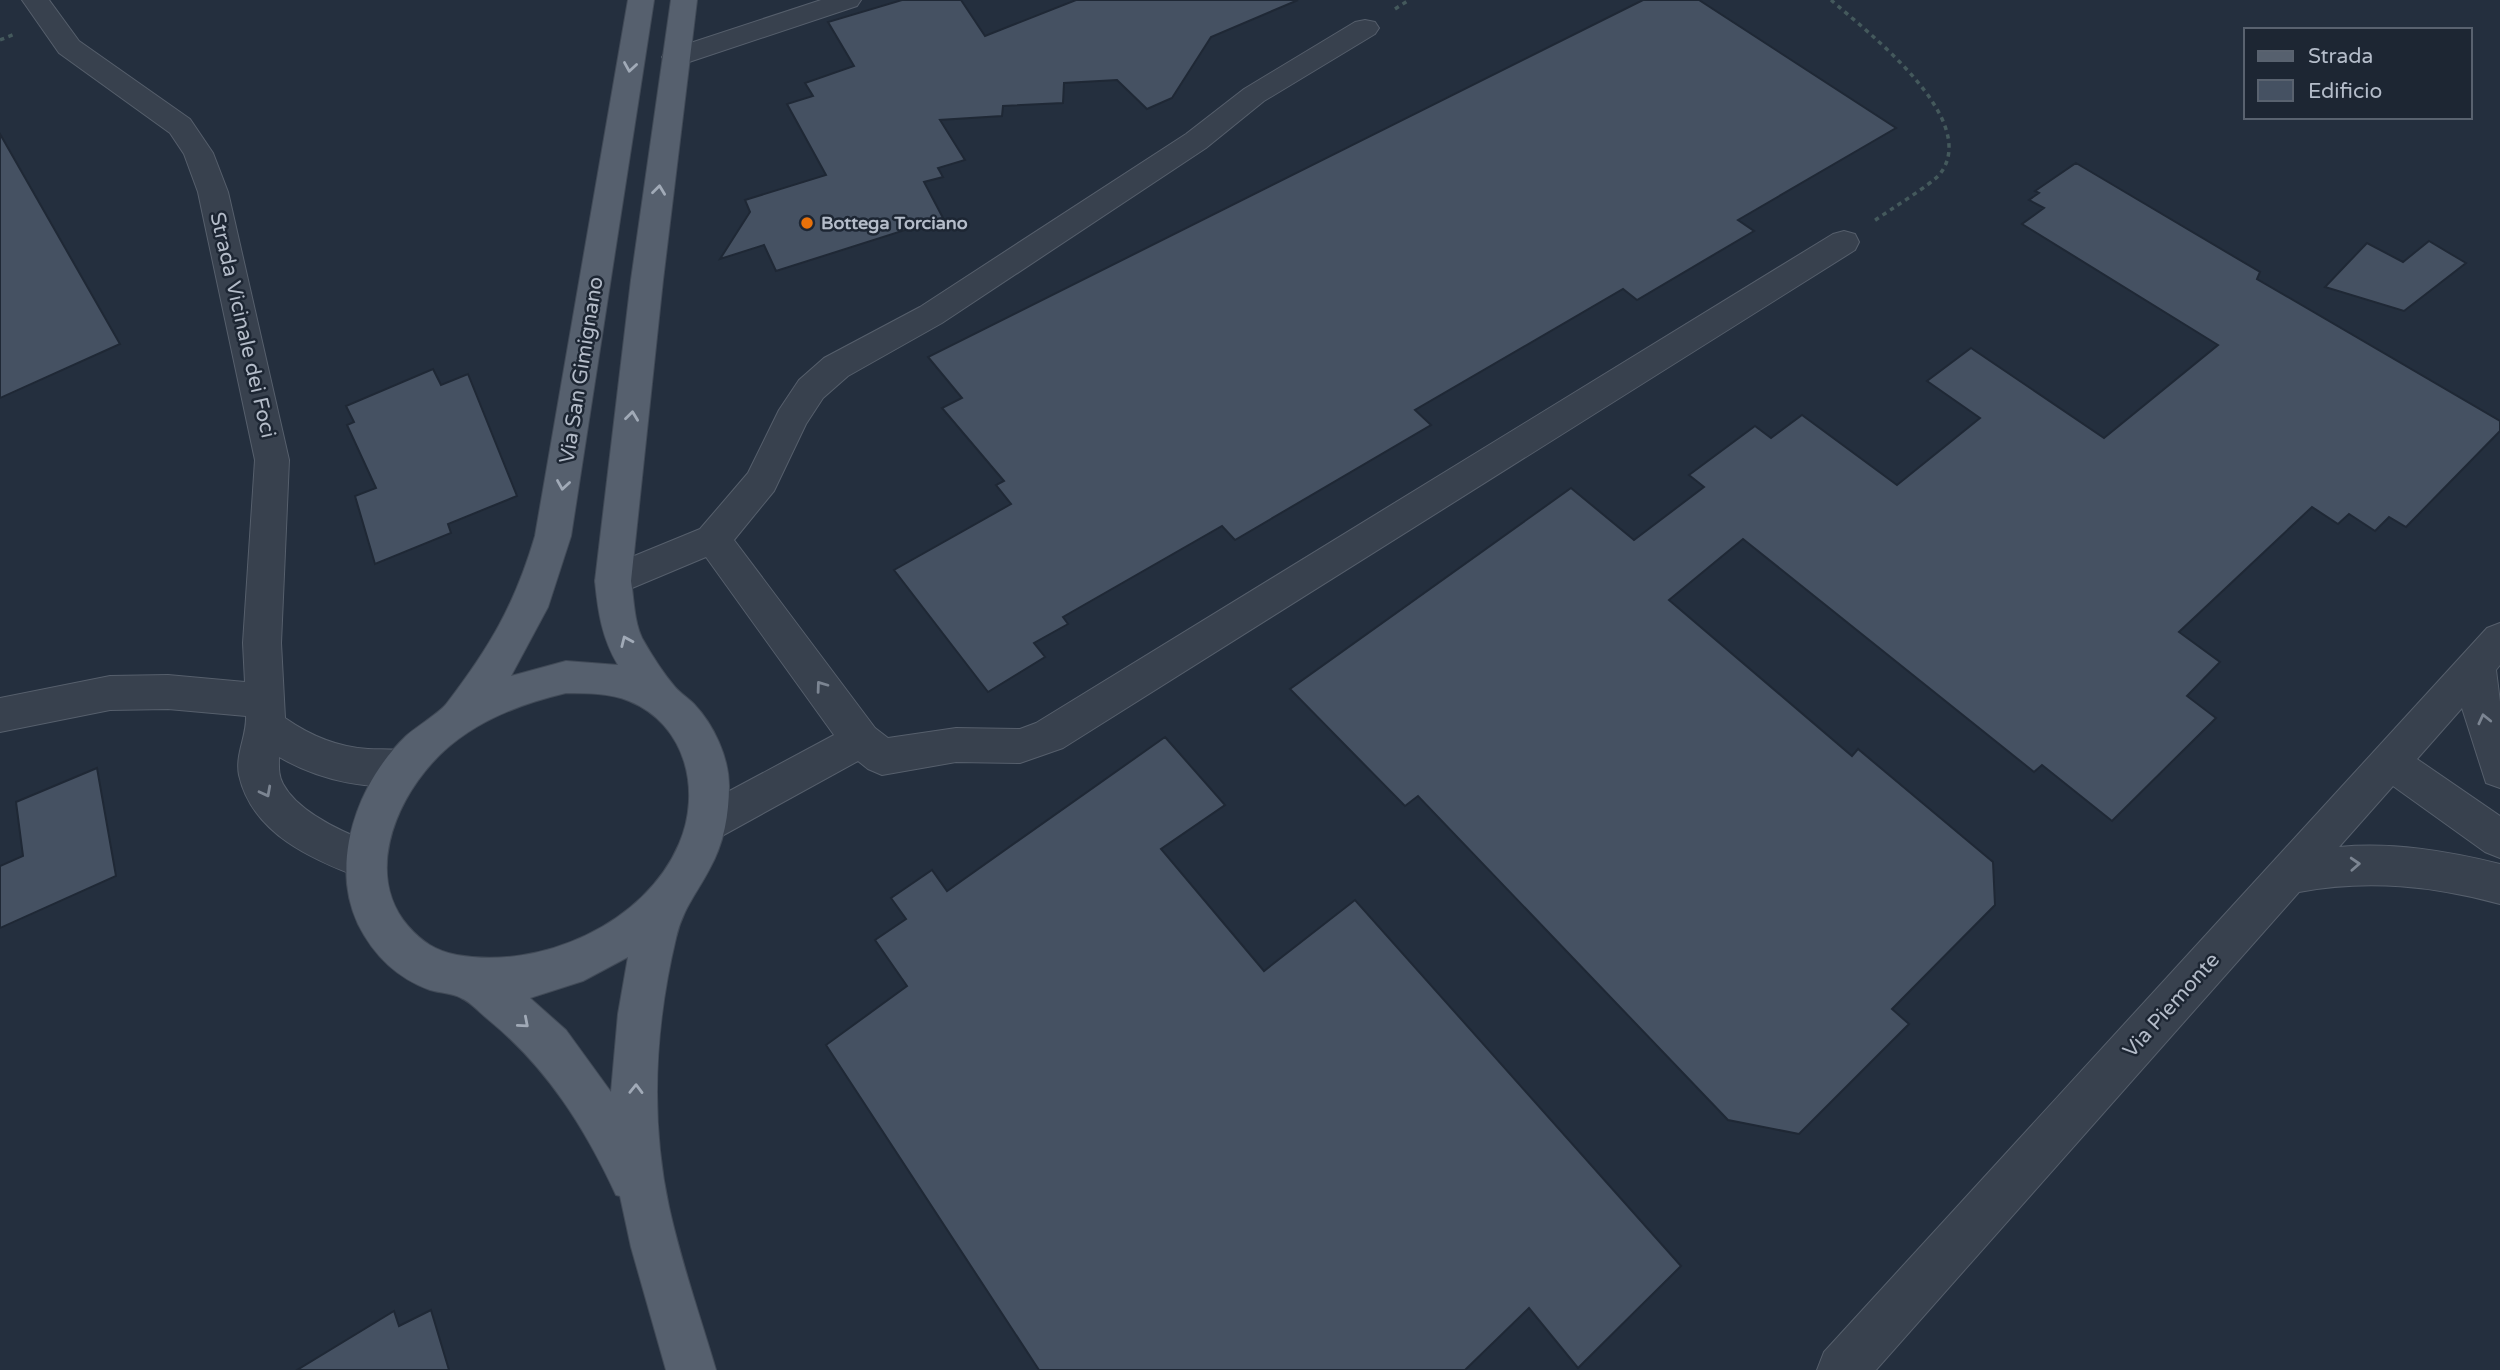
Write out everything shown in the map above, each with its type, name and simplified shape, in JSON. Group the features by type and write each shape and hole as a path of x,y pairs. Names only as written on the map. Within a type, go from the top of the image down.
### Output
{"main road":[{"name":"Via San Gimignano","path":"458,716 483,687 513,642 533,603 551,547 641,0"},
{"path":"661,699 618,679 566,677 511,690 458,716 424,743 404,767 376,813 364,860 370,905 393,943 430,970 472,979 534,976 565,967 620,939 664,902 685,874 706,824 710,796 702,747 692,729 661,699 625,643 618,621 614,582 646,293 684,0"},
{"path":"664,902 646,969 637,1049 637,1145 645,1206 691,1370"},
{"path":"472,979 548,1045 571,1073 610,1132 645,1206"}],"street":[{"name":"Strada Vicinale dei Foci","path":"35,0 69,47 173,118 198,153 209,179 272,460 262,643 265,714 258,764 261,781 268,797 286,817 322,843 364,860"},
{"path":"676,57 848,0"},
{"path":"614,582 713,540 762,481 791,419 805,398 817,383 836,368 931,315 1204,136 1254,95 1365,28"},
{"path":"713,540 861,740 882,757 956,745 1020,746 1049,736 1844,242"},
{"path":"2488,653 2482,713 2500,770"},
{"name":"Via Piemonte","path":"1842,1370 2488,653"},
{"path":"0,715 110,693 168,692 265,714 290,745 324,760 359,766 404,767"},
{"path":"706,824 861,740"},
{"path":"2390,762 2500,839"},
{"path":"2288,875 2330,866 2376,863 2436,870 2500,884"}],"path":[{"path":"1831,0 1906,69 1940,111 1949,137 1947,164 1931,182 1844,242"}],"building":[{"path":"902,0 961,0 985,36 1076,0 1298,0 1211,37 1172,98 1147,109 1117,80 1064,83 1063,103 1003,106 1002,116 940,120 965,160 938,168 943,177 924,182 943,218 776,271 764,245 720,259 750,212 745,200 826,175 787,104 813,96 805,83 854,66 828,22"},
{"path":"1643,0 1699,0 1896,128 1738,220 1754,231 1637,300 1623,289 1415,410 1431,425 1235,540 1222,526 1063,617 1068,624 1034,643 1045,657 988,692 894,570 1011,504 996,485 1004,481 942,408 962,398 928,357"},
{"path":"0,134 120,344 0,398"},
{"path":"2076,163 2260,272 2257,279 2500,421 2500,431 2406,527 2389,517 2375,531 2349,514 2338,524 2312,507 2179,632 2220,662 2187,696 2216,718 2112,821 2042,765 2034,772 1743,539 1669,600 1852,756 1858,749 1993,862 1995,905 1892,1009 1909,1024 1799,1134 1728,1120 1418,796 1405,806 1290,689 1571,488 1634,540 1704,487 1689,475 1755,426 1771,438 1802,415 1897,485 1980,418 1927,381 1971,348 2104,438 2218,345 2022,224 2044,208 2029,200 2039,193 2035,191"},
{"path":"2429,241 2466,263 2404,311 2325,287 2367,243 2403,262"},
{"path":"433,369 441,385 468,374 517,496 448,524 451,533 375,564 355,496 376,488 347,425 354,422 346,406"},
{"path":"1165,737 1225,805 1161,849 1264,971 1355,900 1681,1266 1578,1368 1529,1308 1465,1370 1039,1370 826,1045 907,986 875,940 906,919 891,898 932,870 947,891"},
{"path":"97,768 116,876 0,928 0,866 23,856 16,802"},
{"path":"431,1310 449,1370 297,1370 394,1311 399,1326"}],"place":[{"name":"Bottega Torciano","path":"807,223"}]}
